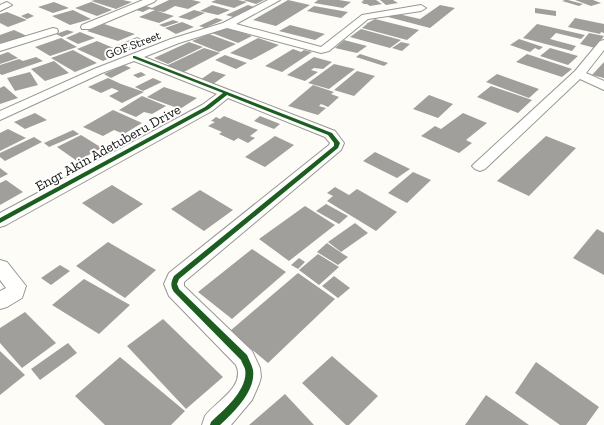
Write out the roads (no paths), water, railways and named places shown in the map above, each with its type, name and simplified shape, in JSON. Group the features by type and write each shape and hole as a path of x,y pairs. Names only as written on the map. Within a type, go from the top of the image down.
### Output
{"street":[{"path":"86,27 151,0"},
{"name":"GOF Street","path":"0,116 98,71 175,41 227,26 275,0"},
{"path":"227,26 321,50 325,49 365,17 421,8"},
{"path":"0,48 53,30"},
{"path":"480,166 579,74 604,43"},
{"path":"134,57 330,134 337,143 336,147 176,278 174,284 176,290 244,358 249,369 249,381 243,392 232,407 214,425"},
{"path":"579,74 604,86"},
{"name":"Engr Akin Adetuberu Drive","path":"0,220 196,114 225,94"},
{"path":"0,267 16,286 15,292 0,301"}]}
